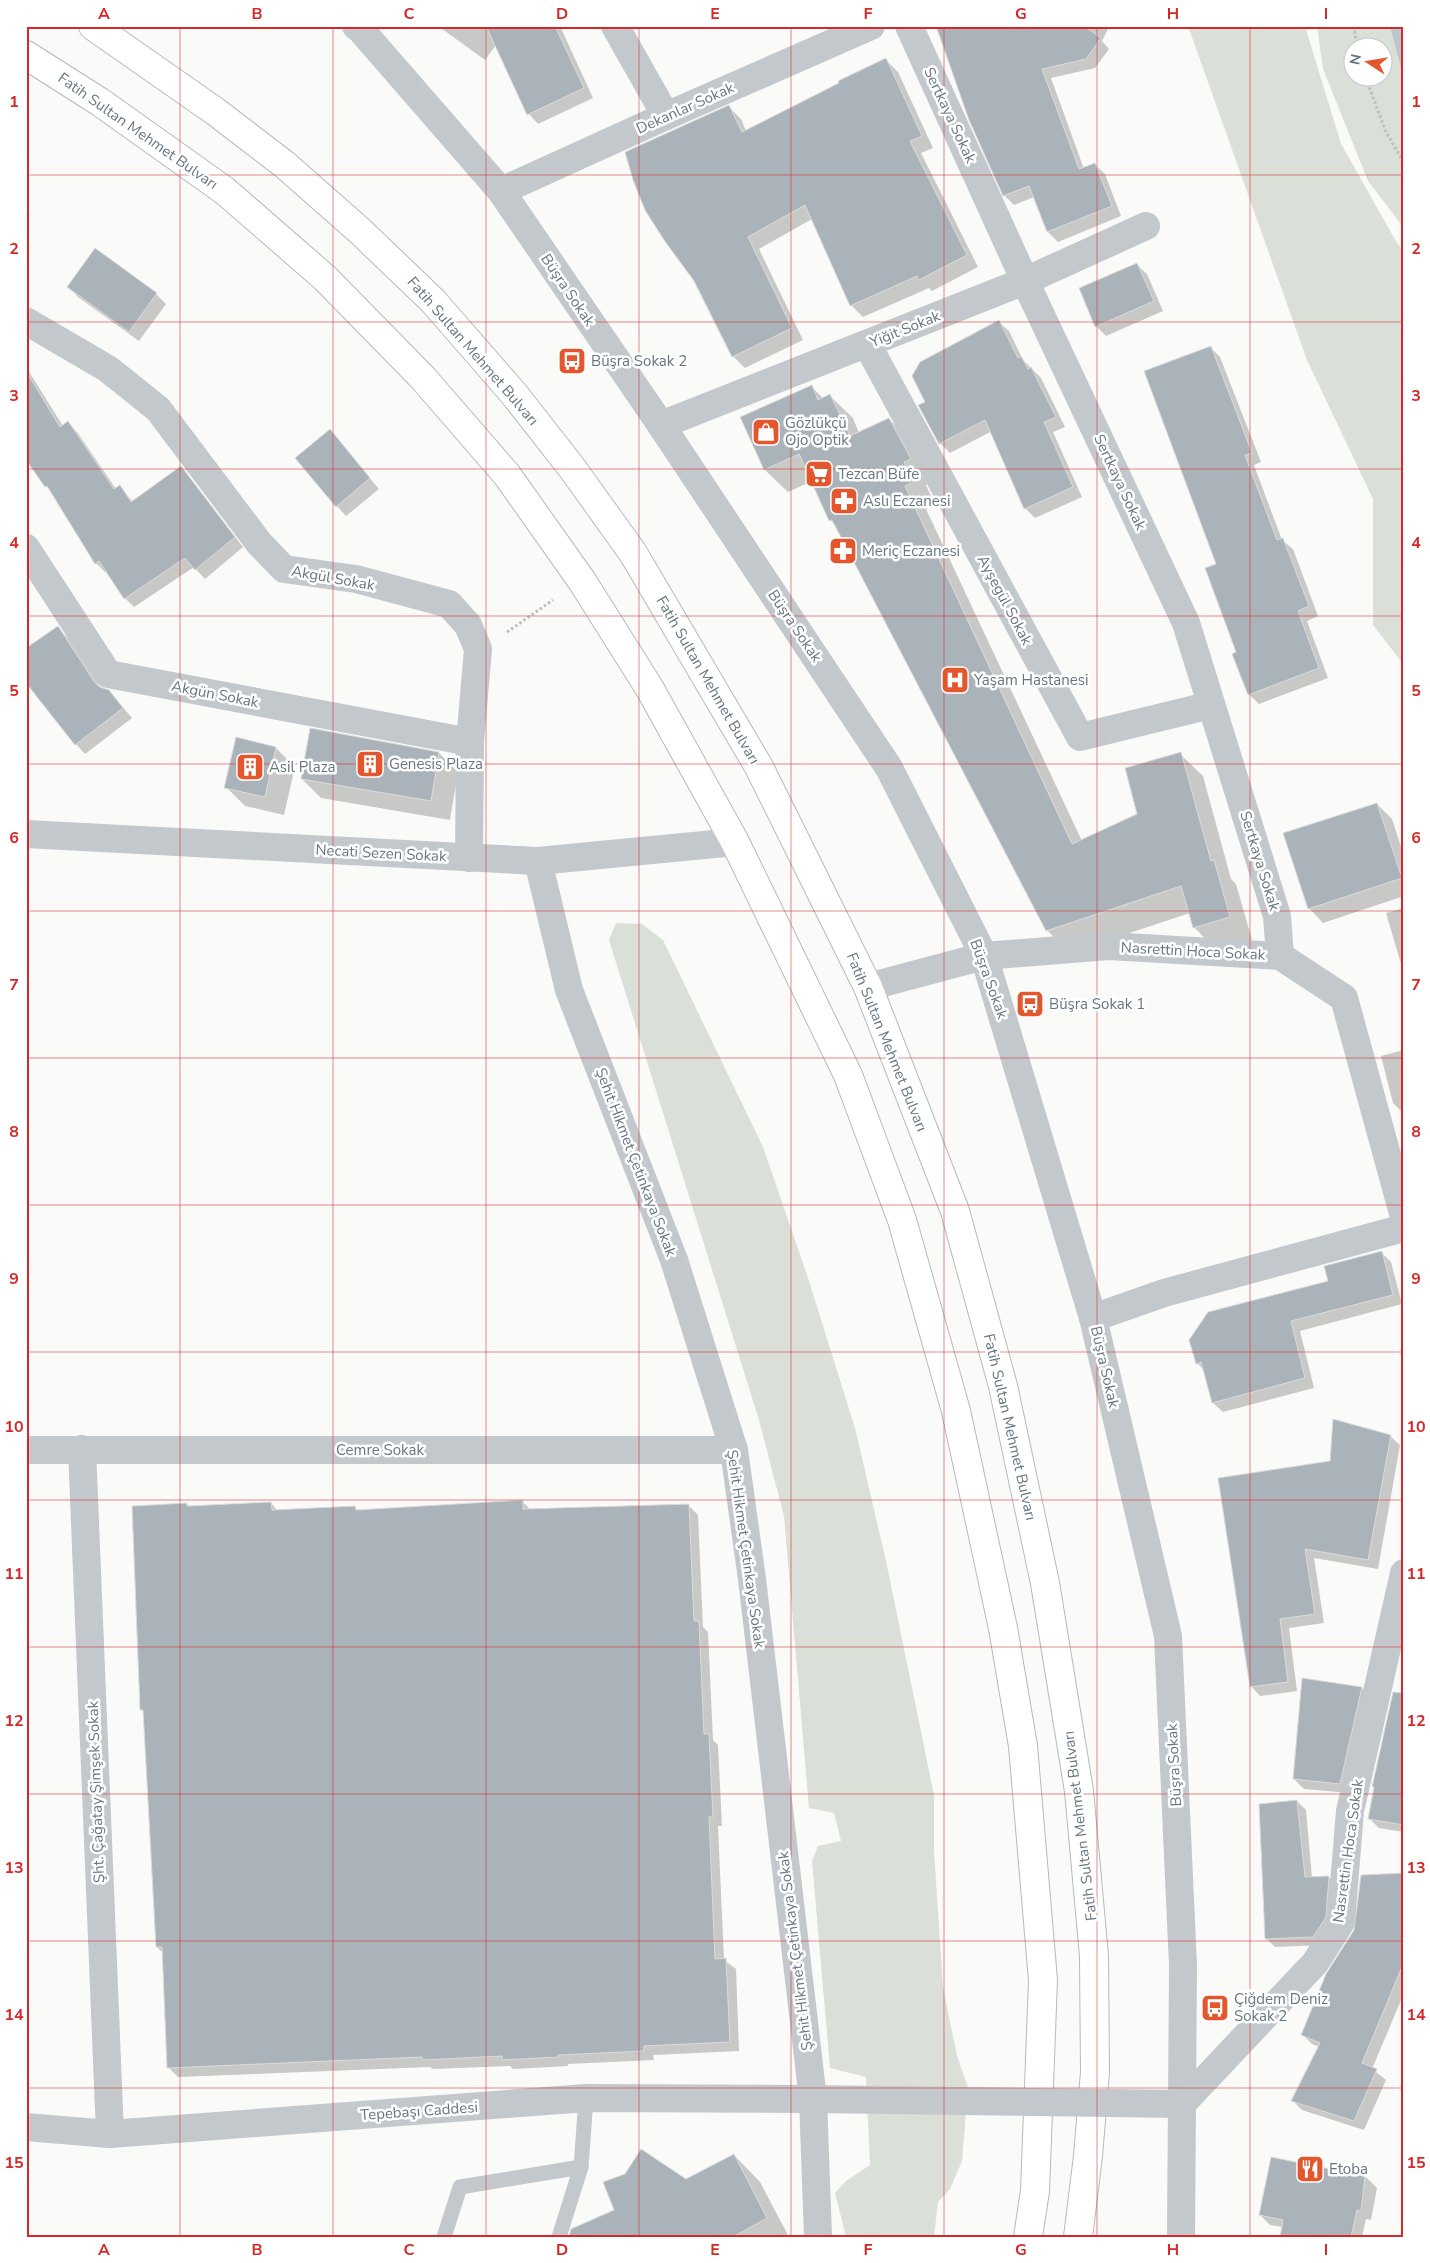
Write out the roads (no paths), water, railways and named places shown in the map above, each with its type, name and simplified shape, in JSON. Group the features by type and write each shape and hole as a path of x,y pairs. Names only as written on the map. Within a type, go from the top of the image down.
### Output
{"main road":[{"name":"Fatih Sultan Mehmet Bulvarı","path":"92,26 216,112 284,164 433,301 514,394 572,468 643,569 759,767 868,987 955,1211 1003,1386 1045,1583 1079,1791 1094,1956 1095,2072 1088,2156 1078,2237"},
{"name":"Fatih Sultan Mehmet Bulvarı","path":"26,55 100,102 225,191 325,278 423,378 507,476 582,581 650,689 735,842 848,1075 902,1220 956,1411 1003,1628 1023,1746 1043,1980 1035,2191 1028,2237"}],"street":[{"path":"615,26 666,116"},
{"name":"Dekanlar Sokak","path":"501,191 871,26"},
{"name":"Sertkaya Sokak","path":"909,26 1025,281 1186,623 1277,916 1280,956"},
{"name":"Büşra Sokak","path":"360,27 501,191 661,425 889,768 984,956 1093,1318 1168,1636 1183,1965 1181,2237"},
{"name":"Yiğit Sokak","path":"661,425 1025,281 1146,226"},
{"name":"Akgül Sokak","path":"26,320 108,369 158,409 259,543 284,569 356,579 450,604 468,625 478,649 470,742 469,858"},
{"name":"Ayşegül Sokak","path":"867,344 1080,737 1211,705"},
{"name":"Akgün Sokak","path":"26,548 108,674 470,742"},
{"name":"Necati Sezen Sokak","path":"26,834 538,861 735,842"},
{"name":"Şehit Hikmet Çetinkaya Sokak","path":"538,861 569,990 674,1260 734,1450 752,1579 813,2099 818,2237"},
{"name":"Nasrettin Hoca Sokak","path":"868,987 984,956 1109,946 1280,956 1344,998 1404,1217"},
{"path":"1093,1318 1164,1294 1404,1228"},
{"name":"Şht. Çağatay Şimşek Sokak","path":"82,1449 110,2134"},
{"name":"Cemre Sokak","path":"26,1450 734,1450"},
{"name":"Nasrettin Hoca Sokak","path":"1182,2104 1316,1963 1341,1922 1350,1811 1404,1573"},
{"name":"Tepebaşı Caddesi","path":"26,2127 110,2134 586,2098 1182,2104"}],"lane":[{"path":"559,2237 581,2168 586,2098"},
{"path":"444,2237 460,2186 581,2168"}],"place":[{"name":"Büşra Sokak 2","path":"572,361"},
{"name":"Gözlükçü Ojo Optik","path":"766,432"},
{"name":"Tezcan Büfe","path":"819,474"},
{"name":"Aslı Eczanesi","path":"844,501"},
{"name":"Meriç Eczanesi","path":"843,551"},
{"name":"Yaşam Hastanesi","path":"955,680"},
{"name":"Genesis Plaza","path":"370,764"},
{"name":"Asil Plaza","path":"250,767"},
{"name":"Büşra Sokak 1","path":"1030,1004"},
{"name":"Çiğdem Deniz Sokak 2","path":"1215,2008"},
{"name":"Etoba","path":"1310,2169"}]}
